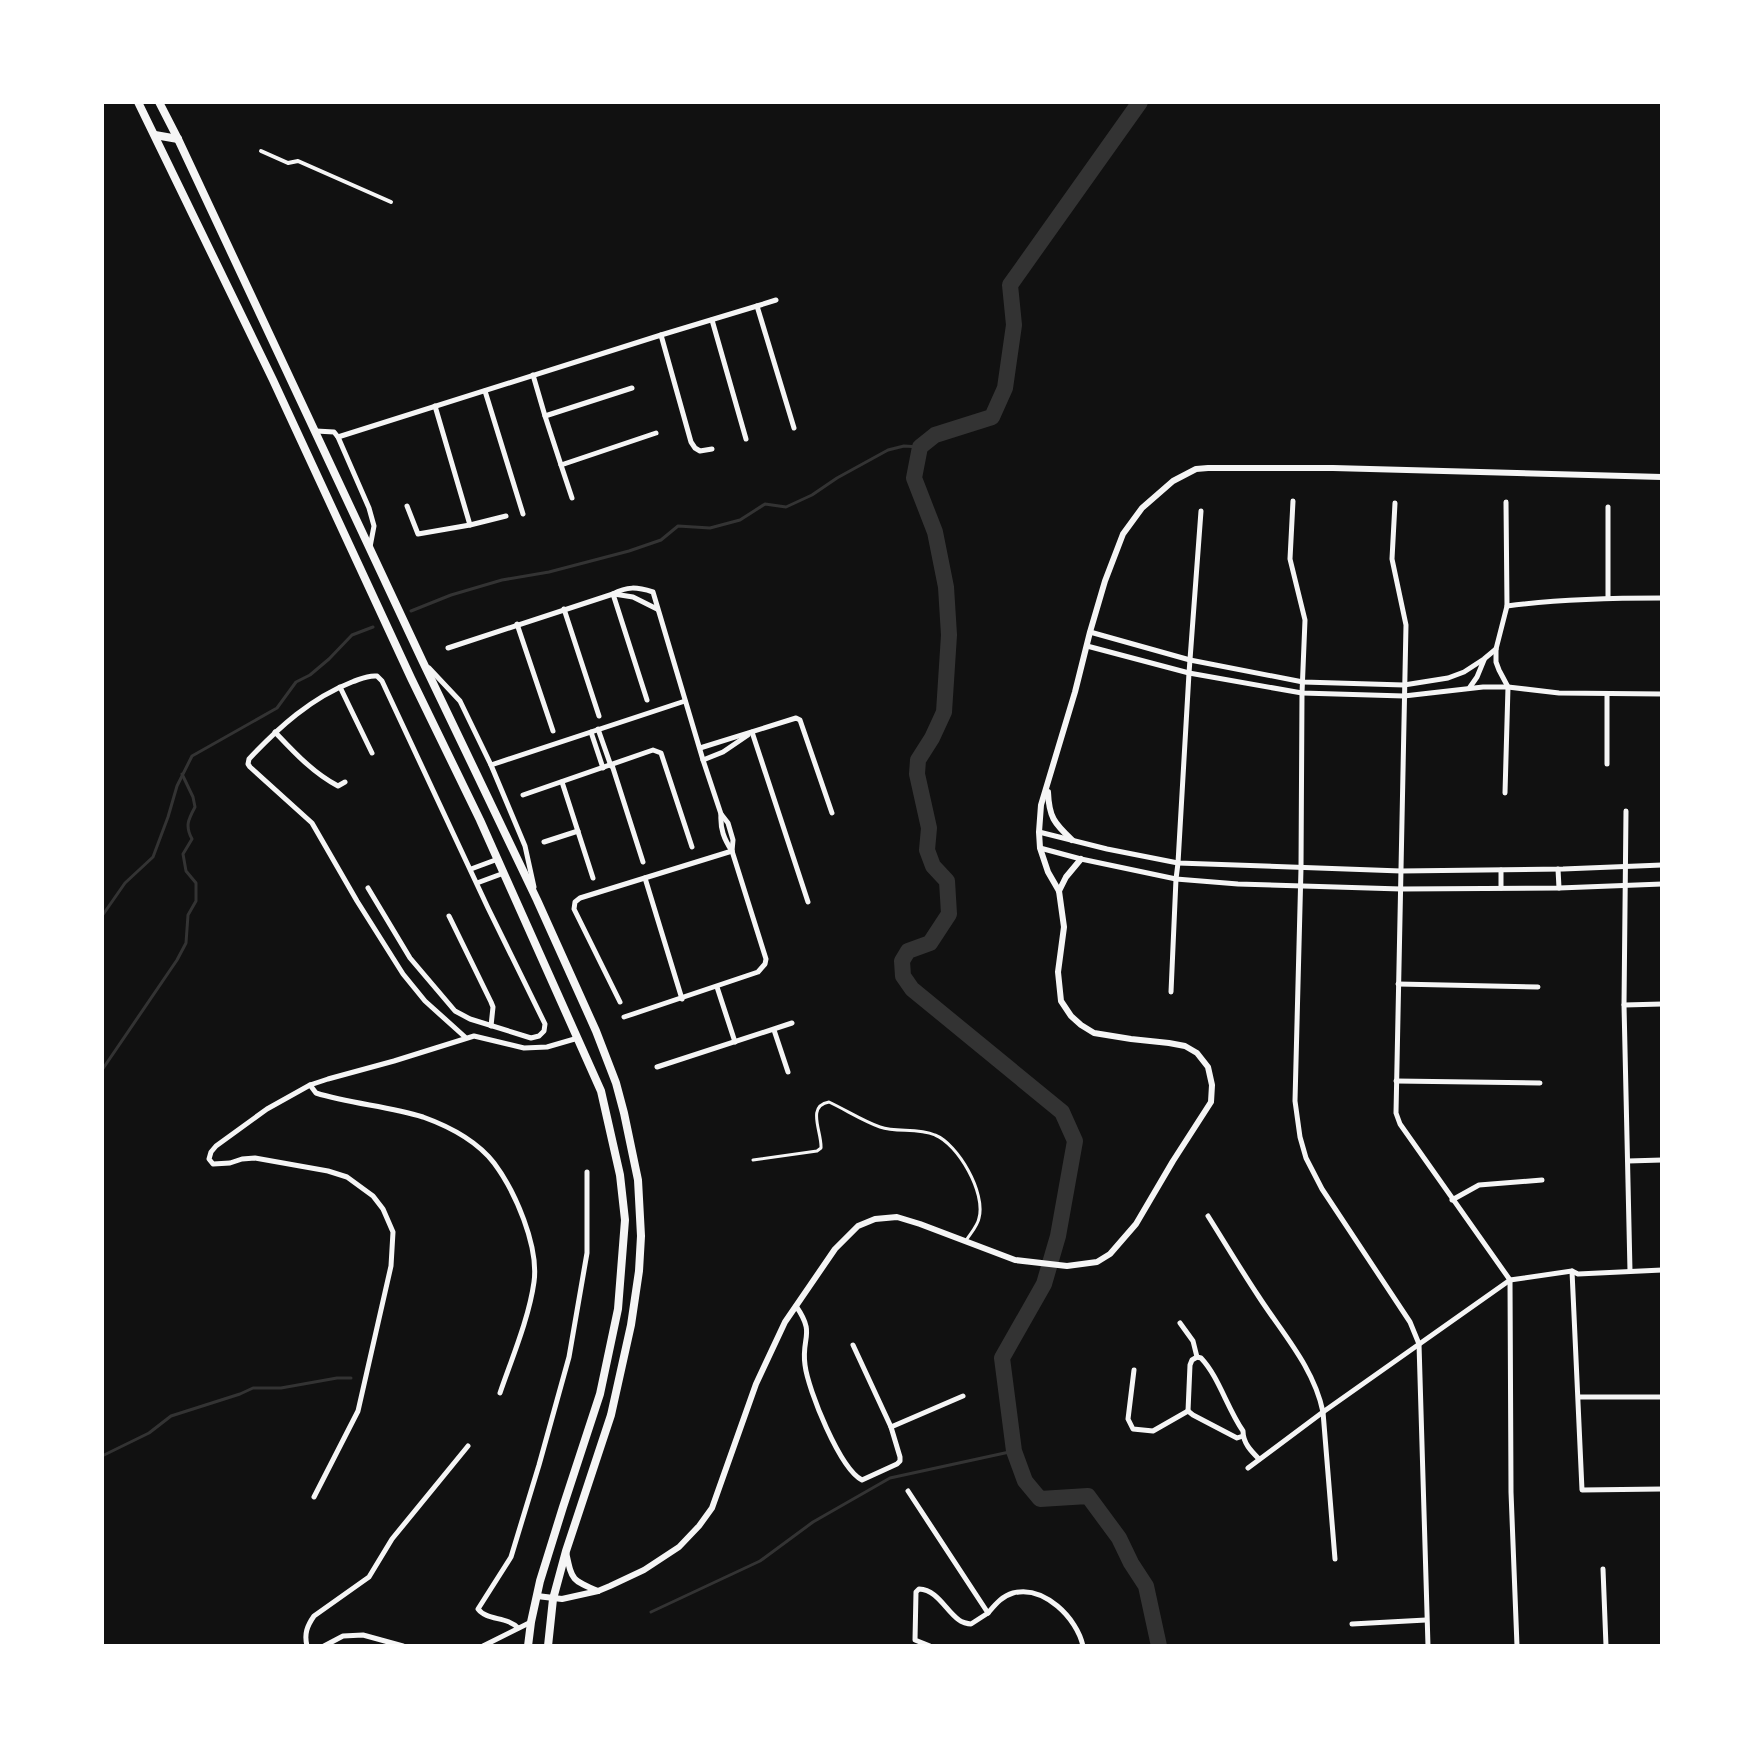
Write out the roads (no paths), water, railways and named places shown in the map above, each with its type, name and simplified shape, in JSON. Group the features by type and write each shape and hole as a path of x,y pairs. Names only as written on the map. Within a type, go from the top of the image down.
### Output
{"main road":[{"path":"138,102 273,380 498,859 601,1091 620,1175 625,1220 618,1309 600,1394 537,1596 528,1646"},
{"path":"159,102 537,900 596,1031 616,1083 631,1142 638,1180 641,1236 631,1325 611,1415 553,1599 548,1646"},
{"path":"155,135 178,139"},
{"path":"570,1484 587,1489"}],"street":[{"path":"261,151 288,163 298,161 391,202"},
{"path":"338,437 776,300"},
{"path":"757,306 794,428"},
{"path":"712,320 746,439"},
{"path":"661,335 691,442 700,451 712,449"},
{"path":"533,375 572,498"},
{"path":"545,416 632,388"},
{"path":"485,391 523,514"},
{"path":"435,406 470,525"},
{"path":"315,431 334,432 338,437 369,508 374,526 370,548"},
{"path":"561,465 656,433"},
{"path":"537,1596 553,1599 598,1591 644,1570 679,1547 712,1508 756,1384 785,1322 846,1236 858,1226 875,1219 897,1217 1015,1260 1067,1266 1097,1262 1110,1254 1136,1224 1211,1102 1212,1085 1208,1067 1197,1053 1185,1046 1094,1033 1071,1016 1061,1001 1059,989 1064,927 1059,891 1040,848 1041,805 1105,581 1127,527 1142,508 1165,487 1196,469 1333,468 1662,477"},
{"path":"1293,501 1290,559 1305,620 1295,1101 1306,1158 1322,1189 1410,1322 1419,1344 1428,1646"},
{"path":"1505,793 1508,687 1496,662 1496,649 1507,606 1506,502"},
{"path":"1395,503 1392,559 1406,625 1397,1119 1510,1280 1511,1492 1517,1646"},
{"path":"407,506 418,534 506,516"},
{"path":"1608,507 1608,598"},
{"path":"1171,992 1201,511"},
{"path":"448,648 630,587 653,592 721,814 720,826 732,851 766,959 758,972 624,1017"},
{"path":"613,594 633,597 657,609"},
{"path":"613,594 647,700"},
{"path":"1507,606 1544,601 1662,598"},
{"path":"564,609 599,716"},
{"path":"517,624 553,731"},
{"path":"1090,632 1190,660 1303,682 1404,685 1448,678 1464,672 1496,649"},
{"path":"1087,646 1189,673 1302,693 1404,696 1469,687 1508,687 1559,693 1662,694"},
{"path":"1469,687 1484,659"},
{"path":"422,660 460,701 491,765 525,846 537,900"},
{"path":"368,888 410,958 455,1011 470,1019 531,1038 544,1031 545,1024 377,676 368,676 325,693 275,732 249,759 248,764 312,823 403,974 438,1013 465,1037"},
{"path":"340,687 372,753"},
{"path":"1607,694 1607,764"},
{"path":"491,765 685,701"},
{"path":"700,749 796,718 800,720 832,813"},
{"path":"598,729 643,862"},
{"path":"275,732 329,782 338,786 345,782"},
{"path":"591,732 603,768"},
{"path":"703,760 723,752 752,732"},
{"path":"752,732 808,902"},
{"path":"523,795 653,750 661,753 692,847"},
{"path":"562,782 593,878"},
{"path":"1048,787 1049,810 1053,820 1072,840"},
{"path":"1626,811 1624,1005 1630,1271"},
{"path":"544,842 578,831"},
{"path":"1039,832 1178,863 1401,871 1662,865"},
{"path":"1040,848 1176,879 1238,884 1401,889 1662,884"},
{"path":"620,1002 574,909 575,902 732,851"},
{"path":"471,869 498,859"},
{"path":"1059,891 1081,859"},
{"path":"1558,869 1559,888"},
{"path":"1501,870 1501,888"},
{"path":"477,883 504,873"},
{"path":"645,878 682,999"},
{"path":"449,916 493,1007 491,1026"},
{"path":"1398,984 1538,987"},
{"path":"717,987 735,1042"},
{"path":"1624,1005 1662,1004"},
{"path":"657,1067 792,1023"},
{"path":"774,1030 788,1072"},
{"path":"314,1497 358,1411 391,1266 393,1232 383,1209 373,1196 347,1177 255,1158 213,1164 209,1159 211,1152 249,1121 310,1085 445,1046 465,1037 474,1036 524,1048 547,1047 578,1038"},
{"path":"1396,1081 1540,1083"},
{"path":"310,1085 316,1093 422,1117 444,1126 493,1161 525,1222 531,1244 534,1280 523,1325 500,1393"},
{"path":"1628,1161 1662,1160"},
{"path":"518,1628 512,1622 483,1615 478,1609 511,1557 569,1357 587,1253 587,1172"},
{"path":"1452,1200 1479,1185 1542,1180"},
{"path":"1208,1216 1310,1372 1319,1393 1335,1559"},
{"path":"1248,1468 1510,1280 1572,1271 1578,1274 1662,1270"},
{"path":"1572,1271 1582,1490 1662,1489"},
{"path":"796,1305 805,1318 808,1330 805,1367 820,1412 835,1447 857,1478 862,1480 900,1461 891,1427 853,1345"},
{"path":"1180,1323 1193,1341 1197,1357"},
{"path":"1197,1357 1211,1369 1249,1449 1259,1459"},
{"path":"1188,1411 1190,1365 1197,1357"},
{"path":"1134,1370 1128,1419 1133,1429 1153,1431 1188,1411"},
{"path":"891,1427 963,1396"},
{"path":"1579,1397 1662,1397"},
{"path":"1188,1411 1237,1438 1243,1436"},
{"path":"307,1646 305,1633 314,1616 369,1577 392,1539 468,1446"},
{"path":"908,1491 988,1613"},
{"path":"566,1551 572,1576 578,1583 598,1591"},
{"path":"1603,1569 1606,1646"},
{"path":"930,1646 915,1640 916,1592 924,1588 933,1592 960,1622 971,1624 1010,1594 1023,1592 1037,1595 1057,1606 1073,1622 1083,1646"},
{"path":"1352,1624 1426,1620"},
{"path":"483,1646 531,1622"},
{"path":"324,1646 343,1636 353,1635 403,1646"},
{"path":"386,1646 394,1643"}],"lane":[{"path":"753,1160 821,1148 816,1116 822,1103 829,1102 881,1128 913,1129 936,1135 959,1155 981,1204 979,1219 965,1242"}],"waterway":[{"path":"1140,102 1010,285 1014,325 1005,388 992,417 935,435 920,447 914,478 935,532 946,587 949,635 944,712 918,760 917,774 929,828 927,850 933,866 947,881 949,914 930,943 908,951 902,961 903,976 912,989 1062,1112 1075,1141 1058,1236 1044,1284 1002,1358 1014,1451 1025,1481 1040,1499 1088,1496 1119,1538 1146,1586 1159,1646"},
{"path":"411,611 502,580 549,572 629,551 661,540 678,526 710,528 740,520 765,504 786,507 888,450 904,446 920,447"},
{"path":"102,916 125,883 153,857 177,786 192,756 277,708 296,682 310,675 352,635 373,627"},
{"path":"102,1070 186,943 188,915 196,901 196,883 186,871 183,854 192,839 188,823 195,807 182,774"},
{"path":"102,1456 149,1433 171,1416 253,1388 281,1388 351,1378"},
{"path":"651,1612 760,1561 813,1522 890,1478 1014,1451"}]}
